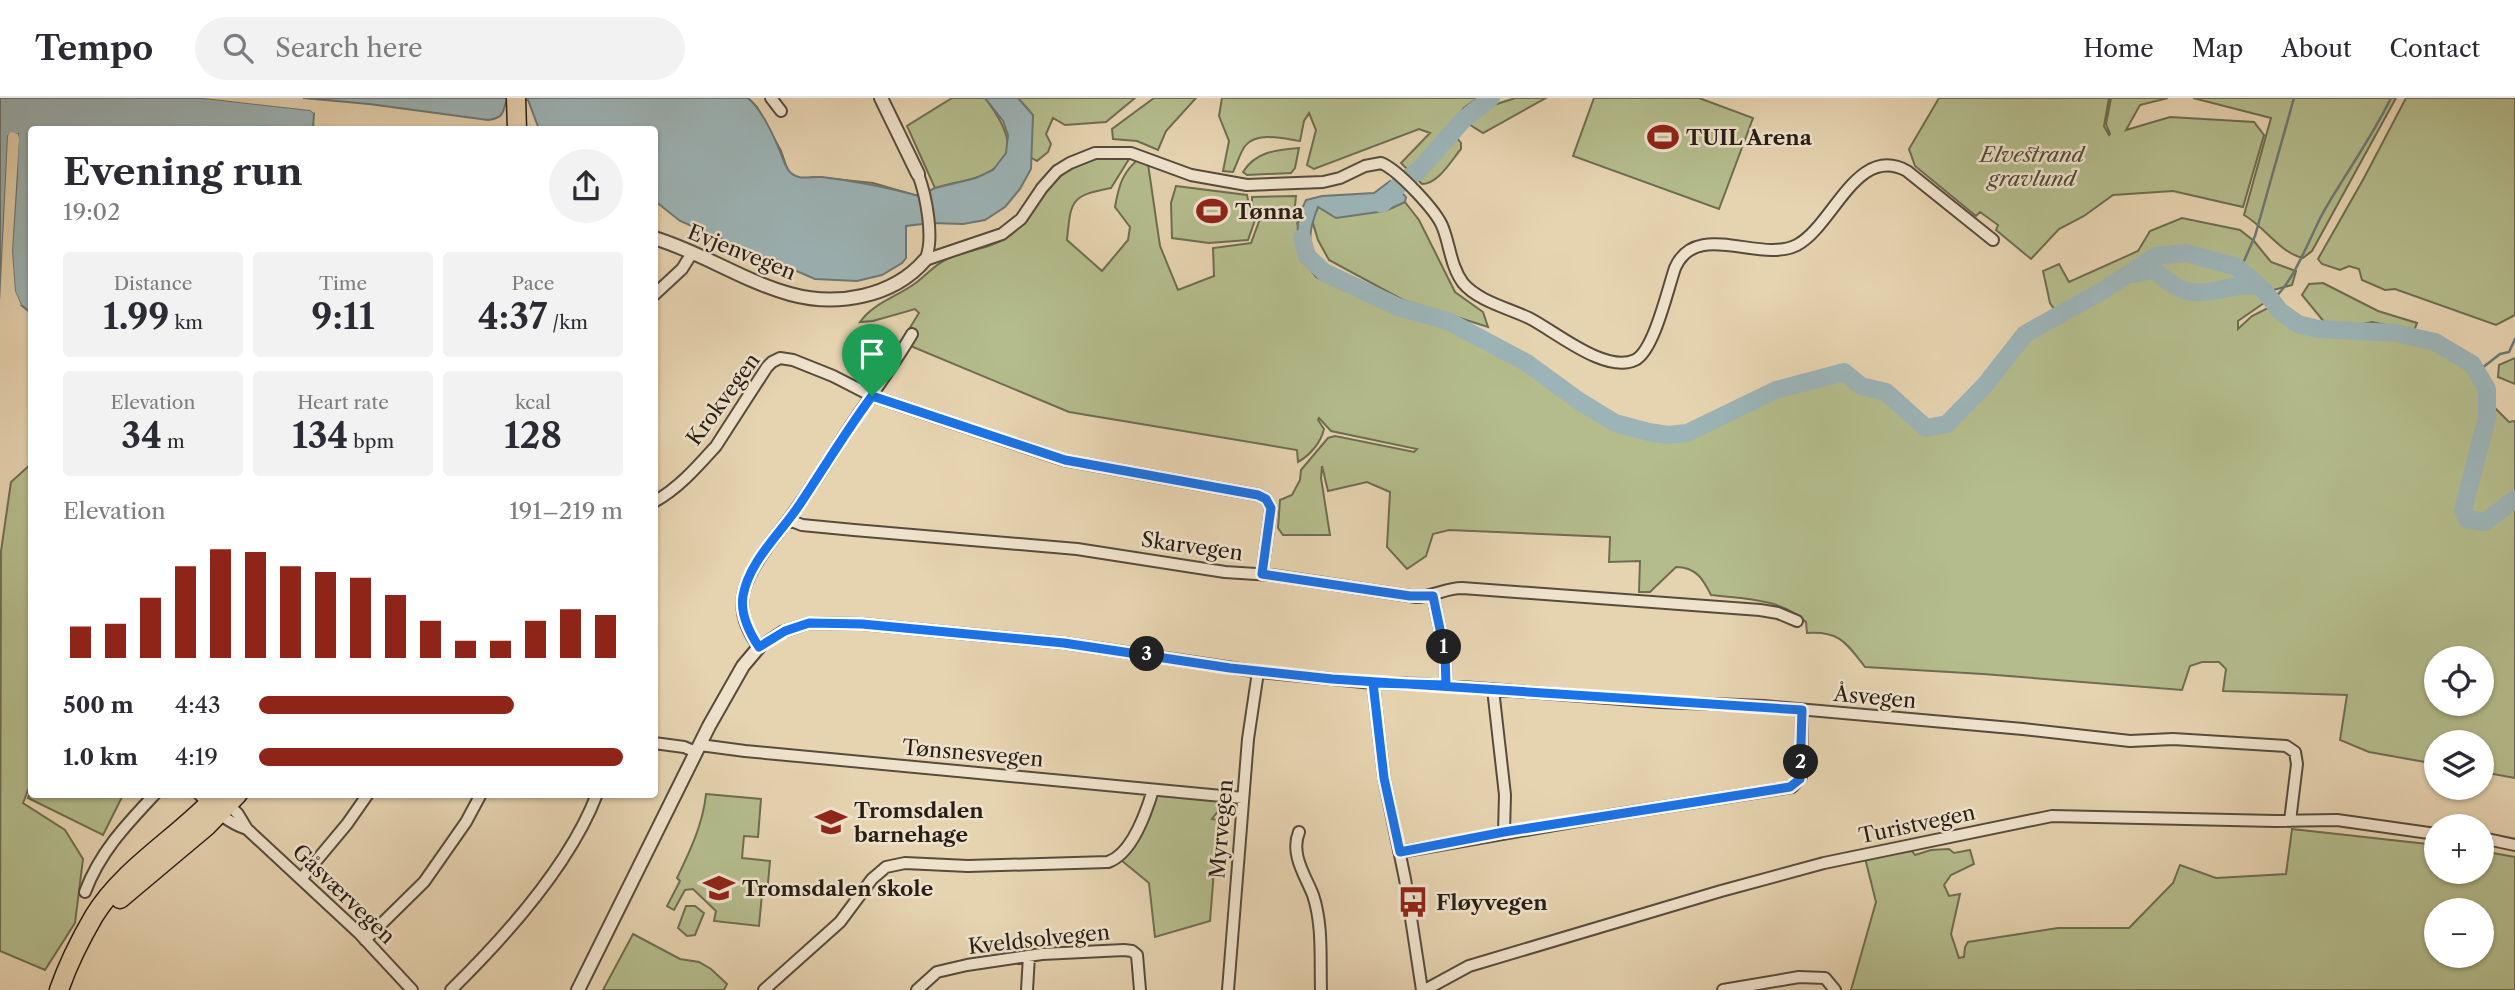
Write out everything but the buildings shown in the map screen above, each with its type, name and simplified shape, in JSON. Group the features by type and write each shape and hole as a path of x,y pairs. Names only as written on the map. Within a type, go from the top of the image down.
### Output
{"highway":[{"path":"516,99 517,126"},
{"path":"59,990 72,957 101,906 127,877 218,800"}],"street":[{"path":"771,98 781,111"},
{"path":"881,98 918,174 923,192 930,246 925,260"},
{"path":"925,260 1002,234 1021,219 1057,171 1095,153 1131,153 1191,175 1247,185 1323,182 1377,163 1393,171 1440,220 1458,276 1475,294 1530,319 1586,351 1624,362 1636,360 1649,346 1675,268 1681,256 1689,249 1698,245 1718,245 1769,251 1795,246 1816,230 1862,175 1877,166 1886,164 1907,170 1993,240"},
{"name":"Evjenvegen","path":"658,240 784,292 827,299 877,293 901,281 925,260"},
{"path":"658,291 682,269 692,253"},
{"path":"578,990 698,748 743,666 759,647 748,629 744,615 744,592 758,562 789,520 912,334"},
{"name":"Krokvegen","path":"658,499 678,485 716,446 752,389 776,359 793,360 872,396"},
{"path":"872,396 1065,460 1258,495 1266,499 1271,508 1262,574"},
{"name":"Skarvegen","path":"789,520 802,525 1056,546 1225,572 1262,574 1410,596 1433,596 1462,587 1771,611 1797,621"},
{"path":"1433,596 1445,653 1446,685"},
{"name":"Åsvegen","path":"759,647 785,631 821,622 1016,637 1258,672 1373,683 1446,685 1802,710 2130,741 2173,738 2286,746 2295,752 2297,764 2290,821"},
{"name":"Myrvegen","path":"1228,990 1248,738 1258,672"},
{"path":"1373,683 1384,778 1424,990"},
{"path":"1493,689 1505,795 1504,832"},
{"path":"1400,852 1504,832 1792,787 1801,777 1802,710"},
{"name":"Tønsnesvegen","path":"658,744 1243,798"},
{"path":"764,990 840,922 872,879 886,867 905,863 968,866 1108,862 1121,856 1127,849 1147,810 1153,790"},
{"path":"85,892 105,850 151,798"},
{"path":"301,879 365,798"},
{"path":"365,940 424,882 466,822 479,798"},
{"path":"451,990 498,942 548,878 578,834 595,798"},
{"name":"Gåsværvegen","path":"218,800 238,826 247,829 301,879 365,940 412,990"},
{"name":"Turistvegen","path":"1424,990 1469,966 1721,891 1824,863 2062,815 2361,822 2424,833"},
{"path":"1299,832 1296,837 1298,858 1313,896 1318,920 1321,990"},
{"path":"2494,841 2515,845"},
{"name":"Kveldsolvegen","path":"916,990 941,971 1029,956 1132,951 1138,958 1140,990"},
{"path":"1027,990 1029,956"},
{"path":"1723,990 1799,977 1826,979 1835,990"}],"green space":[{"path":"748,98 757,107 792,175 800,179 815,177 873,183 918,196 935,188 907,126 952,98 985,98 1005,131 1007,152 993,170 973,179 936,188 937,206 887,216 658,131 658,129"},
{"path":"1018,98 1135,98 1106,122 1065,125 1053,118 1046,134 1051,144 1048,152 1037,161 1030,157 1033,115"},
{"path":"1154,98 1196,98 1166,131 1158,150 1137,141 1113,139 1112,129"},
{"path":"1222,98 1478,98 1464,108 1449,128 1461,143 1461,149 1439,176 1422,184 1401,163 1430,133 1419,129 1314,169 1307,165 1316,130 1309,113 1304,121 1300,141 1264,137 1250,141 1233,172 1223,171 1229,141 1219,116"},
{"path":"1515,98 1546,98 1483,133 1467,123 1488,107"},
{"name":"TUIL Arena","path":"1594,98 1699,98 1753,118 1719,209 1573,156"},
{"name":"Elvestrand gravlund","path":"1939,98 2109,98 2104,126 2109,135 2106,124 2111,98 2168,98 2140,105 2126,130 2170,117 2254,122 2264,135 2243,207 2173,191 2113,195 2084,216 2059,229 2031,259 1996,230 1998,225 1980,212 1976,216 1915,166 1909,149"},
{"path":"2193,98 2396,98 2312,251 2303,258 2287,251 2244,215 2271,118"},
{"path":"2406,98 2515,98 2515,315 2496,325 2395,289 2385,290 2362,280 2359,269 2349,266 2340,270 2322,264 2318,259"},
{"path":"1299,148 1295,168 1291,173 1247,175 1243,172 1261,156"},
{"path":"1111,156 1129,159 1111,188 1080,197 1070,216 1067,240 1102,271 1128,240 1130,227 1115,207 1123,179 1130,167 1141,157 1147,157 1160,246 1178,290 1214,276 1213,248 1251,243 1261,216 1252,205 1252,197 1296,196 1302,258 1316,277 1396,314 1443,326 1488,348 1525,367 1616,424 1669,436 1688,434 1777,390 1846,372 1862,386 1887,392 1927,428 1948,425 1986,385 2026,334 2058,315 2050,303 2043,271 2059,264 2069,282 2138,251 2150,231 2182,218 2240,230 2254,241 2271,262 2296,271 2292,285 2266,292 2264,303 2238,321 2238,329 2252,316 2272,306 2299,324 2319,330 2397,333 2436,342 2473,364 2488,389 2488,417 2496,409 2509,422 2515,421 2515,778 2494,774 2494,730 2424,730 2424,762 2369,752 2340,740 2347,695 2223,691 2226,669 2219,662 2202,662 2190,666 2182,690 1865,667 1842,640 1828,634 1807,633 1806,622 1796,614 1761,601 1711,595 1702,579 1689,569 1676,567 1650,592 1639,592 1640,561 1609,562 1610,537 1449,530 1433,534 1426,556 1407,569 1387,547 1390,492 1367,482 1328,491 1322,466 1321,478 1330,535 1283,535 1278,528 1280,500 1292,495 1300,480 1301,470 1328,438 1335,436 1414,452 1417,449 1331,431 1319,418 1324,429 1320,439 1310,453 1298,462 1297,450 1069,412 901,342 919,313 915,309 860,322 865,315 910,287 943,261 1008,237 1022,224 1057,179 1085,162"},
{"name":"Tønna","path":"1176,186 1247,195 1256,217 1248,240 1209,243 1172,238 1171,203"},
{"path":"1405,202 1419,220 1455,292 1483,312 1488,327 1403,300 1329,260 1318,240 1312,220 1318,207 1385,211"},
{"path":"2323,283 2378,311 2417,323 2414,331 2372,322 2347,327 2325,323 2302,295 2309,284"},
{"path":"2515,358 2515,384 2498,377 2499,365"},
{"path":"28,467 28,790 23,803 65,830 83,859 75,923 45,970 0,951 1,551 11,482"},
{"path":"706,794 761,799 758,837 744,836 742,858 770,861 767,894 762,894 759,926 714,921 716,911 693,889 685,890 674,910 667,906 680,881 677,878 699,827"},
{"path":"1156,794 1227,799 1212,819 1218,820 1210,921 1155,937 1149,883 1121,860"},
{"path":"28,798 122,798 103,835"},
{"path":"2292,829 2424,844 2424,884 2494,884 2494,853 2515,857 2515,990 1851,990 1876,902 1865,858 1912,851 1915,855 1931,850 1949,849 1954,853 1970,850 1974,864 1951,875 1944,885 1949,896 1960,894 1951,934 1959,958 1964,957 1968,942 2058,928 2129,928 2173,883 2180,865 2216,878 2286,874"},
{"path":"686,906 695,906 704,913 695,935 687,936 678,928"},
{"path":"633,934 680,959 699,962 711,969 727,984 724,990 603,990"}],"water":[{"path":"0,98 204,98 310,110 314,113 313,126 28,126 28,311 21,305 15,292 12,251 18,134 8,136 0,299"},
{"path":"303,98 748,98 762,115 787,168 794,175 802,178 846,180 919,196 935,188 976,178 993,170 1006,153 1008,135 1003,121 985,98 1018,98 1033,115 1031,169 1020,189 1005,207 985,220 963,224 931,223 906,226 906,258 882,275 857,281 815,279 680,221 658,203 658,126 538,126 528,100 506,102 501,115 488,120"},
{"path":"1390,181 1406,197 1405,202 1385,211 1336,218 1318,207 1310,241 1324,272 1308,256 1299,240 1298,222 1306,200 1322,196 1374,193"}],"pier":[{"path":"204,98 311,106 316,110 314,113 310,110"},
{"path":"11,132 18,134 19,139 12,251 15,291 21,305 17,306 11,292 9,251 16,139 14,136 3,299 0,303 8,136"}],"waterway":[{"path":"1382,204 1399,185 1420,169 1463,120 1491,98"},
{"path":"2240,270 2255,236 2294,98"},
{"path":"2272,300 2294,271 2324,211 2391,98"},
{"path":"1302,238 1307,256 1324,272 1398,307 1448,321 1527,363 1579,401 1615,423 1668,435 1687,433 1776,390 1844,372 1861,386 1886,392 1926,428 1947,424 1985,385 2025,334 2102,291 2156,256 2186,253 2237,267 2265,292 2280,311 2298,324 2318,329 2395,333 2435,342 2472,364 2487,389 2487,418 2463,510 2467,519 2485,522 2515,499"},
{"path":"2133,274 2154,270 2178,288 2195,292 2258,286"},
{"path":"2477,372 2500,354 2509,352 2515,339"}],"place":[{"name":"TUIL Arena","path":"1663,137"},
{"name":"Tønna","path":"1212,211"},
{"name":"Tromsdalen barnehage","path":"831,822"},
{"name":"Tromsdalen skole","path":"719,888"},
{"name":"Fløyvegen","path":"1413,902"}],"route":[{"path":"872,396 748,580 742,604 748,629 759,647 785,631 809,623 862,624 991,634 1119,650 1258,672 1373,683 1394,683 1446,685 1802,710 1800,779 1796,785 1790,787 1504,832 1400,852 1384,778 1373,683 1446,685 1445,653 1433,596 1410,596 1262,574 1271,508 1266,499 1258,495 1065,460 872,396"}]}
